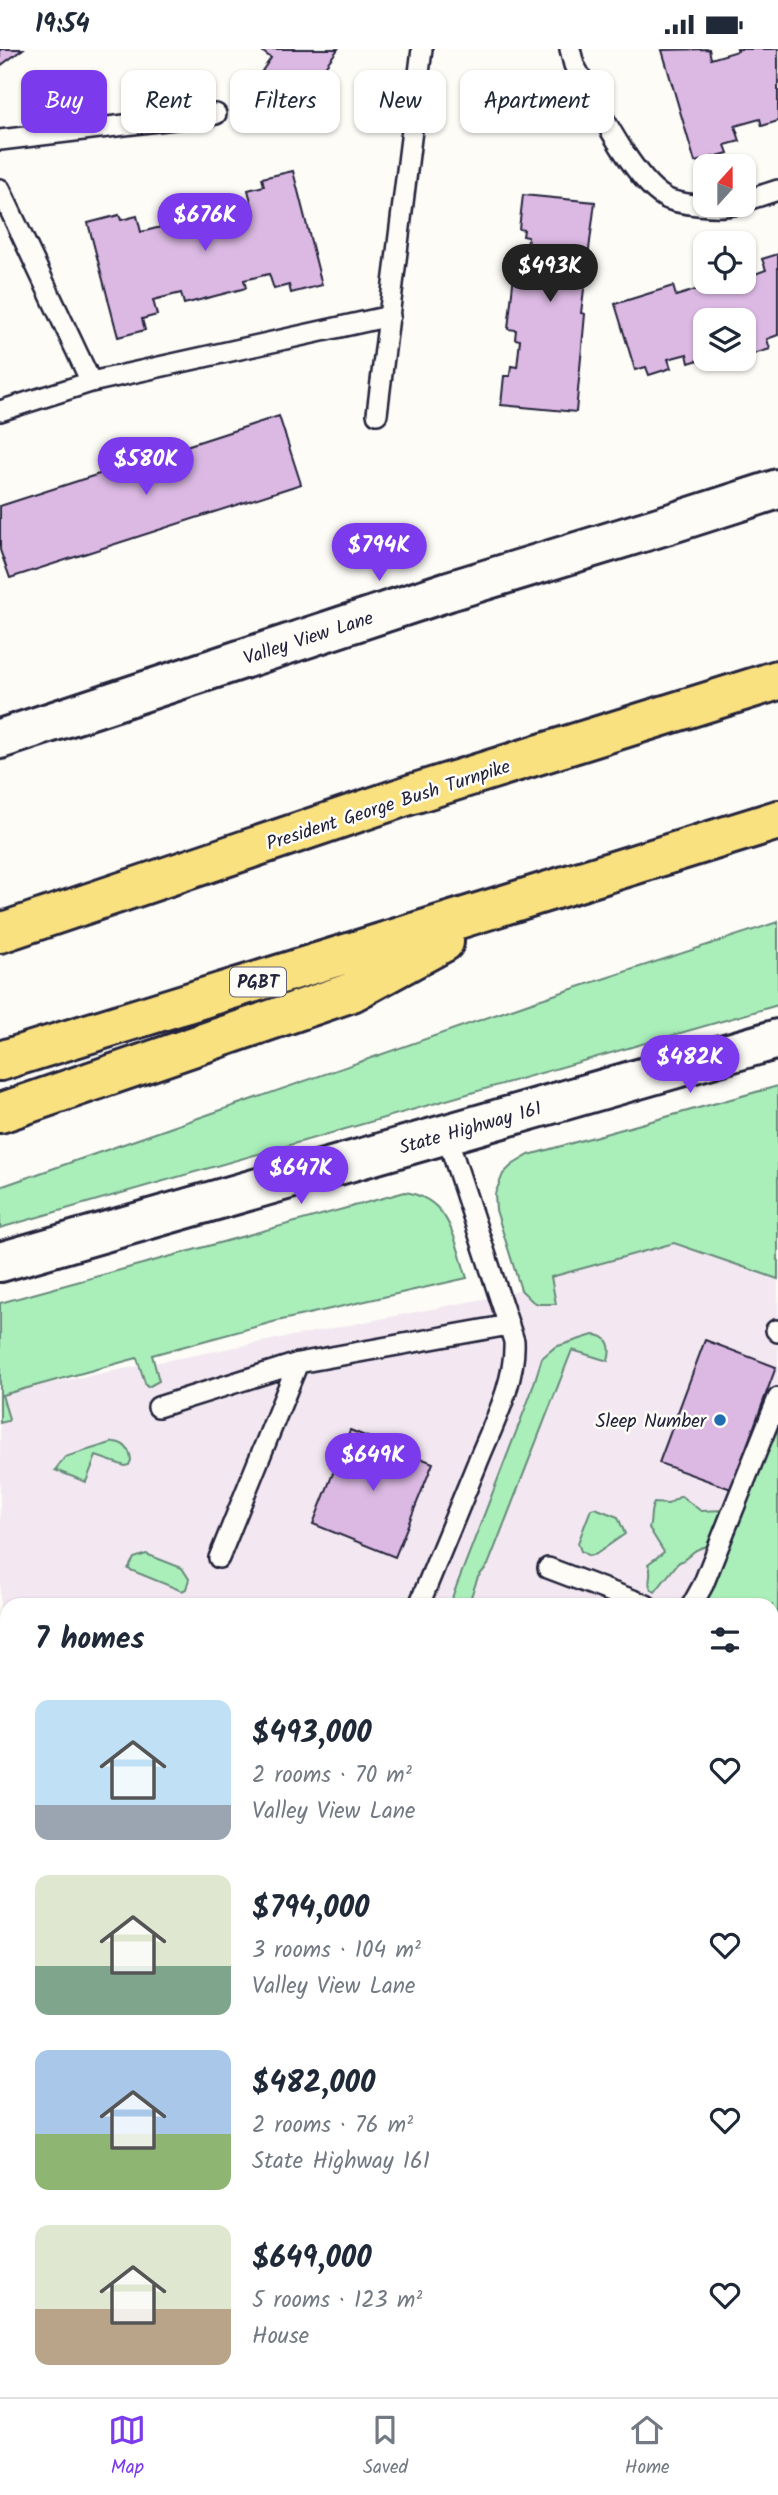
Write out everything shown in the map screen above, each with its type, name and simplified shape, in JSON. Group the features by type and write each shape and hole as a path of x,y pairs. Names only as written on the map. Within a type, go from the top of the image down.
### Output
{"highway":[{"name":"President George Bush Turnpike","path":"0,933 409,796 778,680"},
{"name":"PGBT","path":"0,1061 778,820"},
{"path":"0,1113 352,992 517,902"}],"main road":[{"name":"Valley View Lane","path":"0,739 449,591 778,489"},
{"name":"State Highway 161","path":"0,1262 778,1039"}],"lane":[{"path":"377,414 422,49"},
{"path":"570,49 574,65 639,176 666,199 693,204"},
{"path":"0,140 121,125"},
{"path":"0,189 91,382"},
{"path":"756,197 778,190"},
{"path":"0,411 91,382 390,316"},
{"path":"422,1598 513,1371 514,1341 446,1134"},
{"path":"158,1407 298,1363 509,1325"},
{"path":"219,1558 298,1363"},
{"path":"696,1598 778,1398"},
{"path":"548,1568 627,1598"}],"shaded area":[{"path":"661,1235 778,1279 778,1410 711,1598 0,1598 0,1393 508,1294"}],"green space":[{"path":"778,922 778,1005 0,1228 0,1187 529,1003"},
{"path":"778,1086 778,1279 674,1243 551,1277 556,1304 538,1304 521,1290 496,1210 495,1194 503,1174 512,1165 529,1155"},
{"path":"405,1192 420,1196 441,1212 454,1236 467,1278 273,1322 152,1355 159,1381 148,1387 137,1358 2,1395 9,1419 0,1423 0,1303"},
{"path":"593,1335 603,1337 610,1351 608,1361 572,1350 488,1565 478,1577 470,1598 452,1598 542,1358 555,1347"},
{"path":"778,1418 778,1598 707,1598"},
{"path":"114,1442 124,1445 128,1450 131,1460 129,1465 96,1456 86,1482 55,1470 65,1457"},
{"path":"681,1496 701,1511 723,1510 708,1546 697,1549 678,1563 655,1592 649,1583 648,1564 664,1552 649,1528 652,1509 654,1503 668,1504"},
{"path":"591,1509 618,1517 625,1534 589,1556 581,1551 578,1543"},
{"path":"146,1554 182,1568 189,1579 186,1589 182,1591 128,1569 134,1558"}],"building":[{"path":"0,49 23,49 0,66"},
{"path":"259,49 338,49 323,70 263,70 271,58"},
{"path":"709,49 711,59 738,51 737,49 778,49 778,121 762,126 760,119 735,126 740,141 725,145 728,153 693,155 662,50"},
{"path":"293,171 322,285 291,293 289,285 274,289 269,274 244,280 246,288 184,304 181,293 153,300 157,315 142,319 145,330 118,337 88,223 119,215 121,220 137,216 141,232 165,226 163,217 227,201 230,211 252,205 248,190 264,186 262,178"},
{"path":"523,195 595,202 581,313 585,314 576,412 501,405 504,376 510,376 511,366 517,367 520,340 515,339 516,330 508,329 514,274 521,274 521,264 526,264 528,237 523,236 524,230 519,229"},
{"path":"778,254 778,335 767,339 770,349 756,353 756,308 693,308 693,362 689,363 687,354 668,359 671,368 649,375 646,367 635,370 615,304 673,286 676,296 693,291 693,294 756,294 756,274 766,270 762,259"},
{"path":"279,416 301,484 10,578 0,550 0,506"},
{"path":"705,1340 776,1367 731,1489 659,1463"},
{"path":"350,1430 433,1463 395,1557 313,1524"}],"place":[{"name":"Sleep Number","path":"720,1420"}]}
